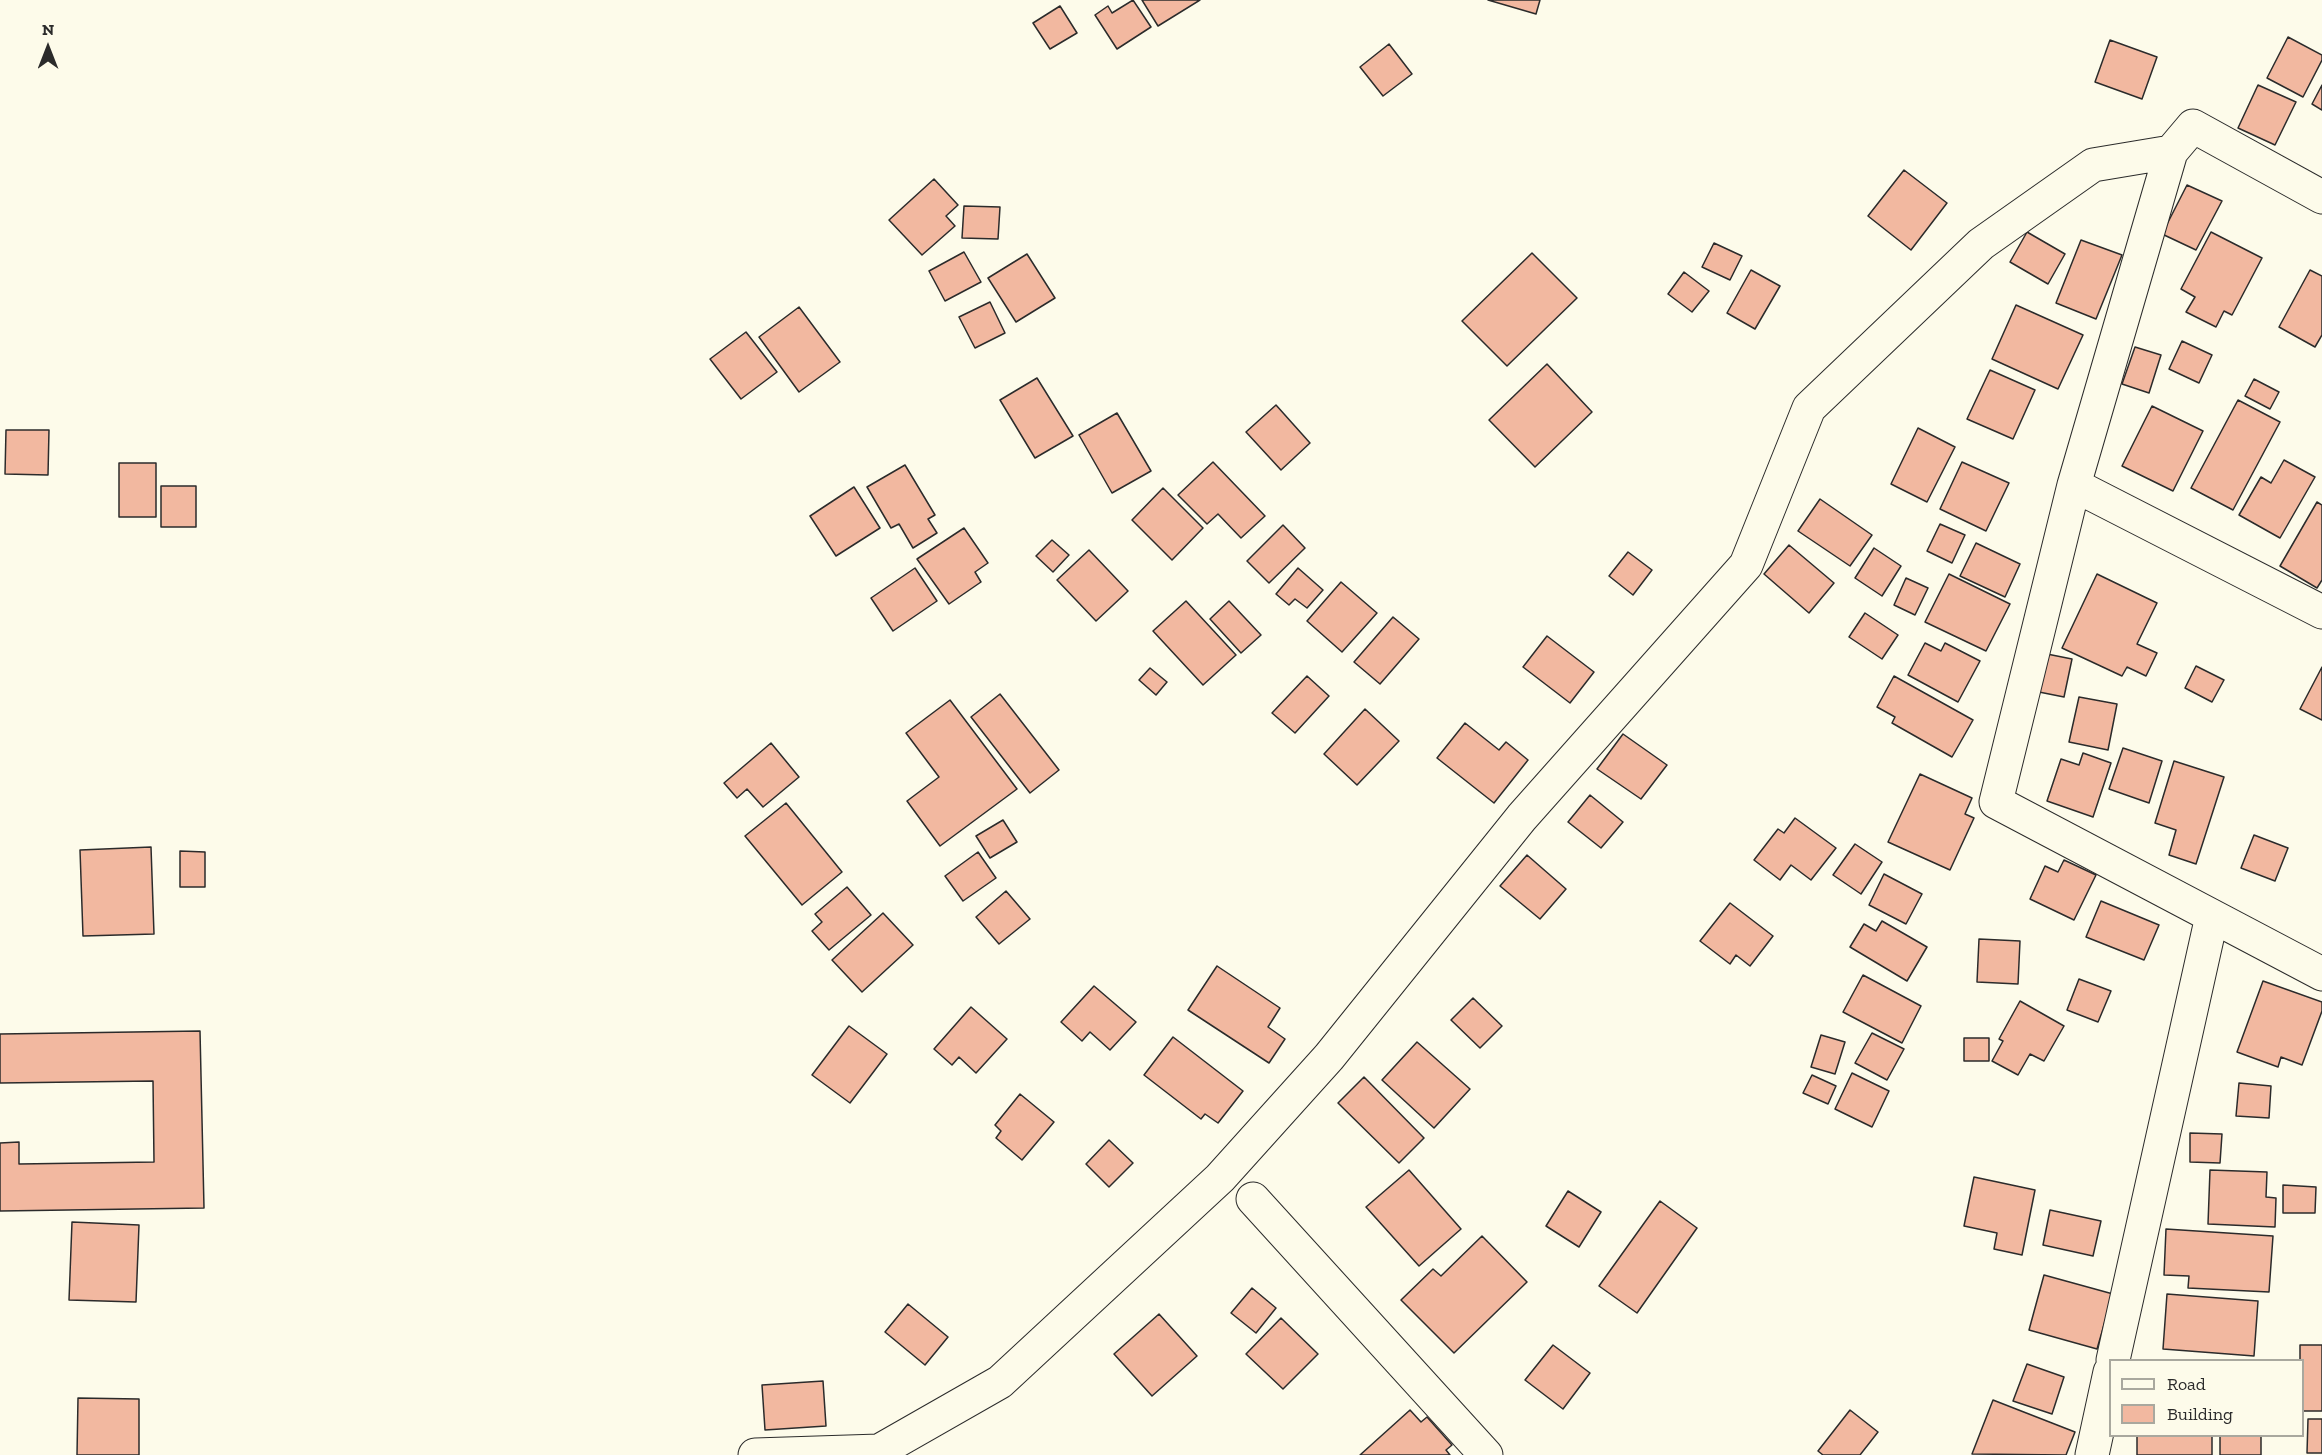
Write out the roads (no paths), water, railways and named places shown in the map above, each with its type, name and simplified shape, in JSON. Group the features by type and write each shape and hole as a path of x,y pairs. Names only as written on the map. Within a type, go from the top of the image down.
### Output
{"street":[{"path":"2322,197 2193,126 2171,152 2074,485 1996,802 2322,974"},
{"path":"755,1455 879,1451 1000,1382 1220,1178 1329,1057 1522,817 1746,565 1809,408 1981,244 2093,165 2171,152"},
{"path":"2074,485 2322,612"},
{"path":"2113,1359 2212,916"},
{"path":"1253,1199 1486,1455"},
{"path":"2092,1455 2109,1377"}]}
